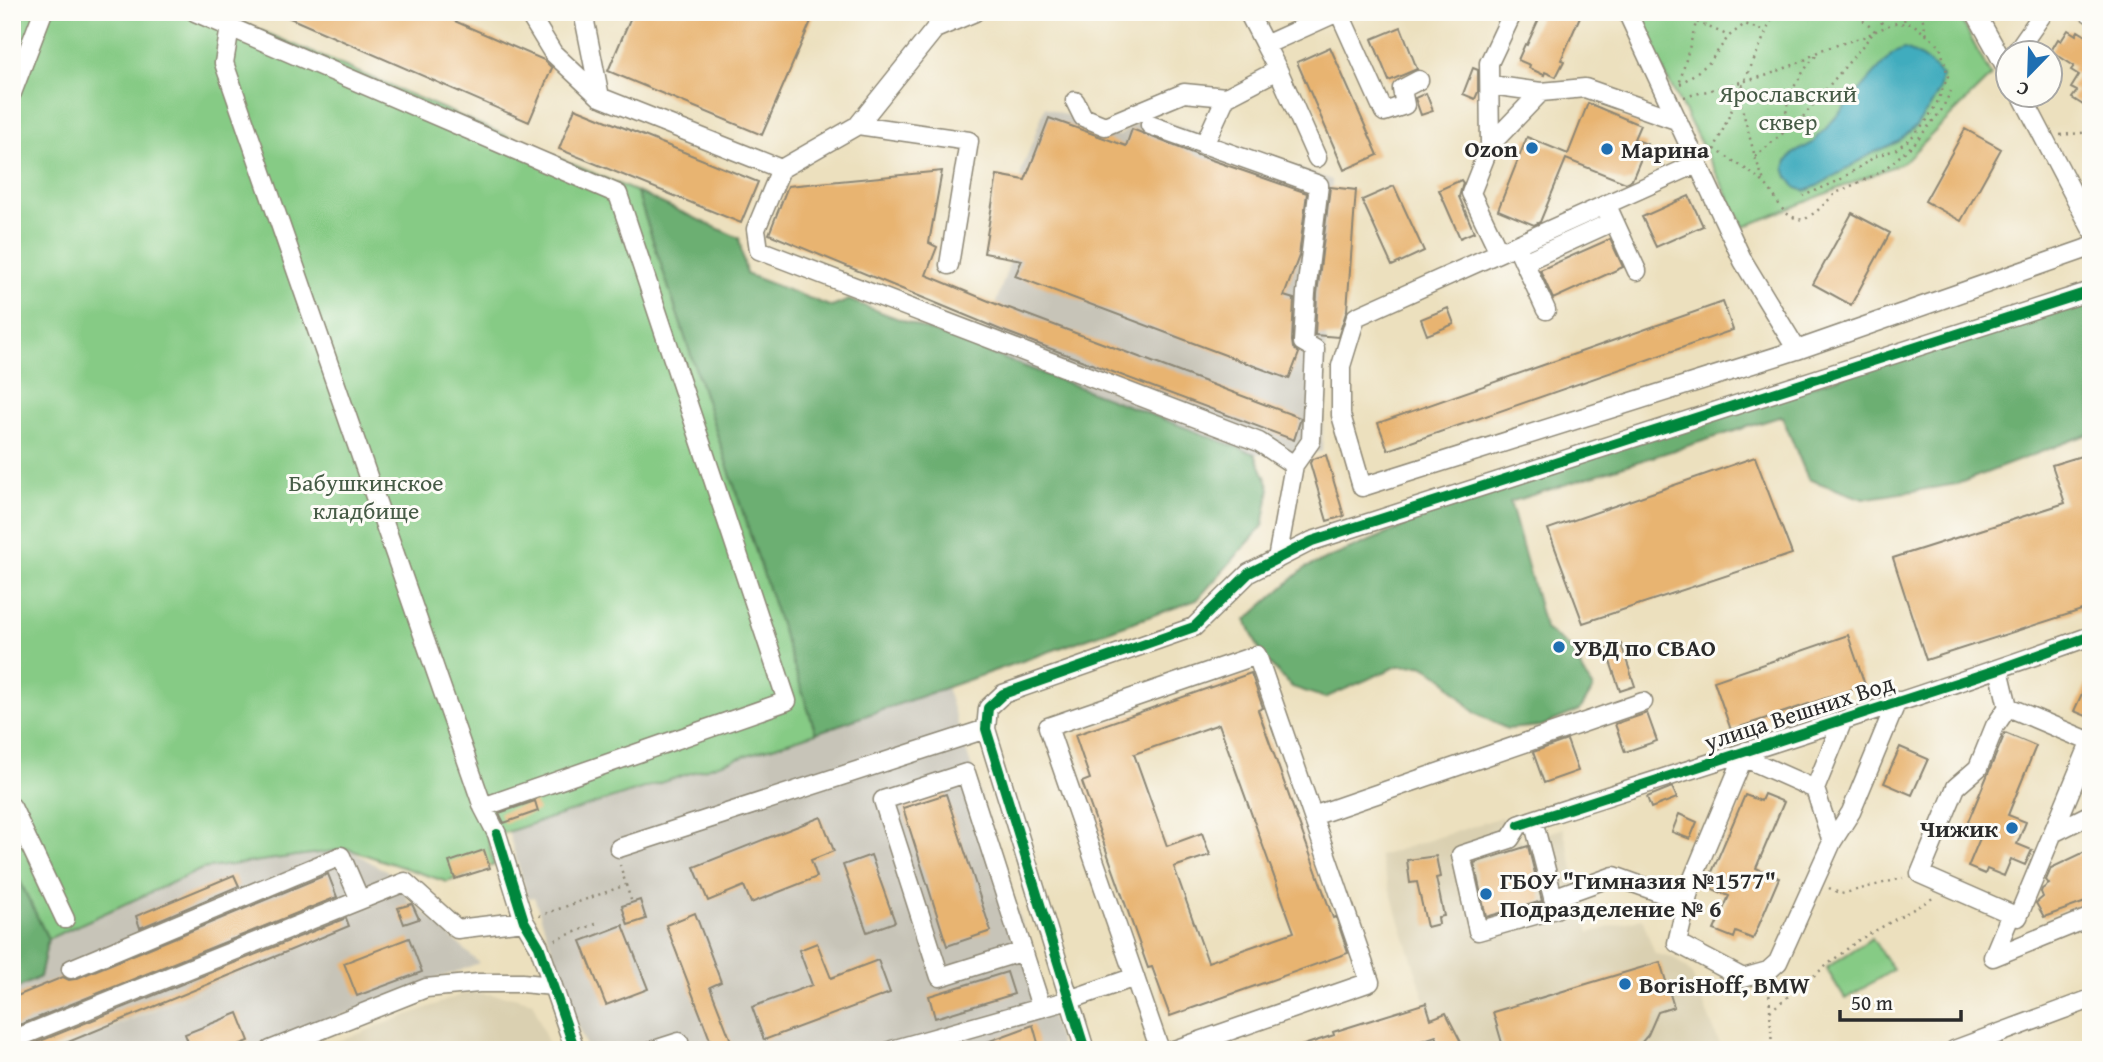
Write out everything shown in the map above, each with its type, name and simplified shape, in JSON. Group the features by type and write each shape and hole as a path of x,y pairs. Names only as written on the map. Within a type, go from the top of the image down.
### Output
{"street":[{"path":"12,93 43,12"},
{"path":"195,12 618,194 787,701 483,807"},
{"path":"528,12 553,53 600,97 781,169"},
{"path":"583,12 600,97"},
{"path":"975,12 936,29 858,125 781,169 756,229 760,250 1259,442 1294,465"},
{"path":"1248,12 1317,158"},
{"path":"1265,45 1338,12 1384,112 1405,105 1402,89 1419,80"},
{"path":"1499,252 1471,194 1490,145 1489,63 1513,12"},
{"path":"1626,12 1743,261 1797,350"},
{"path":"1975,12 1994,40"},
{"path":"2027,38 2044,12"},
{"path":"230,27 224,63 483,807 497,835 524,921 539,947 575,1050"},
{"path":"1076,100 1083,117 1105,126 1184,93 1226,97 1278,71"},
{"path":"1491,85 1541,92 1585,88 1676,120"},
{"path":"1490,145 1541,92"},
{"path":"1204,145 1226,97"},
{"path":"2028,108 2091,228"},
{"path":"858,125 969,141 949,265"},
{"path":"1150,125 1320,185 1306,293 1303,342 1315,349 1311,441 1294,465 1277,559"},
{"path":"1524,262 1695,161"},
{"path":"1610,213 1516,245 1356,317 1341,366 1341,415 1362,487 1797,350 2091,247"},
{"path":"1610,213 1637,271"},
{"path":"1516,245 1546,310"},
{"path":"1085,1050 986,729 988,708 1003,694 1194,626 1249,573 1312,541 2091,291"},
{"name":"улица Вешних Вод","path":"1553,898 1556,909 1478,931 1461,855 1510,839 1526,822 1744,754 2091,636"},
{"path":"1160,1050 1048,727 1257,655 1370,982 1174,1050"},
{"path":"1999,669 2008,707 1995,726 1978,768 1956,787 1920,874 2018,917 2091,742 2008,707"},
{"path":"1815,789 1744,754 1691,883 1677,943 1743,978 1768,971 1778,962 1832,842 1851,812 1897,701"},
{"path":"1313,816 1643,702"},
{"path":"1832,842 1815,789 1843,720"},
{"path":"620,848 986,729"},
{"path":"1023,951 940,977 883,800 967,773 1041,1007"},
{"path":"12,807 65,919"},
{"path":"2053,833 2091,814"},
{"path":"1526,822 1553,898 1614,876 1686,902"},
{"path":"71,969 341,856 360,900"},
{"path":"12,1040 405,882 457,929 524,921"},
{"path":"2011,914 1993,957 2091,917"},
{"path":"892,1050 951,1042 1041,1007 1135,977"},
{"path":"278,1048 426,988 479,983 553,986"},
{"path":"1954,1050 2091,999"},
{"path":"654,1050 679,1042 681,1050"}],"path":[{"path":"1699,12 1679,85 1708,64 1729,36 1745,24 1766,32"},
{"path":"1695,161 1715,149 1775,12"},
{"path":"1853,12 1875,32"},
{"path":"1871,12 1886,27"},
{"path":"1921,12 1927,36"},
{"path":"1904,13 1905,24"},
{"path":"1696,21 1729,36"},
{"path":"1668,102 1769,75 1803,61 1821,50 1895,23 1913,24 1940,46 1948,76 1927,120 1911,138 1895,150 1876,156 1838,181 1803,196"},
{"path":"1755,157 1797,124 1875,32"},
{"path":"1783,133 1789,95 1821,50"},
{"path":"1739,95 1765,184 1779,206 1791,218 1804,220 1836,193 1881,172 1914,144 1941,111 1951,91"},
{"path":"2042,136 2091,132"},
{"path":"1715,149 1765,184"},
{"path":"1836,193 1838,181"},
{"path":"620,848 620,869 632,903"},
{"path":"1815,881 1841,894 1920,874"},
{"path":"524,921 626,885"},
{"path":"1770,1011 1857,941 1951,888"},
{"path":"539,947 598,923"},
{"path":"1768,971 1772,1050"}],"shaded area":[{"path":"1045,107 1119,136 1147,115 1332,180 1322,452 1255,454 980,350 1018,238 1021,173"},
{"path":"946,687 1062,1050 587,1050 534,897 528,898 508,831 816,733"},
{"path":"1502,817 1522,842 1563,828 1589,933 1642,918 1655,954 1673,957 1691,973 1722,1050 1465,1050 1447,1014 1431,1019 1379,856"},
{"path":"348,849 405,882 408,902 414,903 479,963 251,1050 56,1050 252,970 51,1050 12,1050 12,991 40,977 48,939 202,869"},
{"path":"469,992 533,1002 550,1050 315,1050"}],"green space":[{"name":"Бабушкинское кладбище","path":"24,12 218,12 637,192 816,733 488,838 494,865 447,882 348,849 202,869 48,939 12,865 12,43"},
{"name":"Ярославский сквер","path":"1633,12 1957,12 1991,76 1904,162 1744,227"},
{"path":"637,192 739,238 746,274 832,307 849,300 1255,454 1270,488 1263,526 1197,600 816,733"},
{"path":"2091,297 2091,433 1957,484 1863,499 1808,479 1782,416 1510,502 1545,629 1569,647 1593,689 1580,710 1542,726 1507,729 1475,713 1441,676 1422,665 1398,666 1325,698 1292,687 1263,658 1246,620 1305,568 1396,530 1439,505"},
{"path":"12,865 48,939 40,977 12,991"},
{"path":"1872,938 1893,970 1845,999 1826,968"}],"water":[{"path":"1904,49 1925,60 1942,76 1939,91 1916,126 1898,142 1875,152 1817,186 1806,191 1796,188 1785,168 1787,161 1794,153 1813,143 1892,54"}],"building":[{"path":"276,12 434,12 544,60 552,68 529,122"},
{"path":"633,12 815,12 762,135 608,71"},
{"path":"1542,12 1582,12 1556,77 1545,72 1544,75 1518,60"},
{"path":"1401,27 1417,69 1389,81 1372,39"},
{"path":"2068,30 2076,35 2078,31 2091,39 2091,110 2072,98 2077,91 2071,88 2079,75 2071,70 2074,66 2064,59 2063,38"},
{"path":"1330,47 1378,155 1344,170 1297,62"},
{"path":"1473,68 1478,70 1478,92 1475,99 1463,94"},
{"path":"1426,93 1433,111 1421,115 1415,98"},
{"path":"1588,103 1640,125 1634,139 1647,144 1632,180 1626,183 1566,159 1540,222 1534,225 1498,210 1527,137 1568,154"},
{"path":"575,108 758,182 741,223 559,149"},
{"path":"1049,118 1126,146 1132,129 1307,193 1299,256 1284,296 1294,299 1292,341 1293,348 1299,353 1289,379 1015,276 1022,260 984,253 997,175 1025,180"},
{"path":"1965,129 2001,149 1961,221 1925,201"},
{"path":"942,171 929,243 937,247 926,275 1008,309 1301,418 1294,440 1001,330 769,234 788,186"},
{"path":"1461,180 1463,183 1459,197 1474,232 1460,238 1439,190"},
{"path":"1394,186 1424,251 1392,266 1362,200"},
{"path":"1330,187 1356,190 1347,310 1338,337 1315,335 1317,294"},
{"path":"1689,196 1703,226 1656,247 1642,217"},
{"path":"1852,213 1890,233 1851,305 1813,284"},
{"path":"1610,239 1623,267 1553,299 1540,270"},
{"path":"1723,302 1733,330 1388,450 1378,423"},
{"path":"1448,308 1454,324 1427,335 1421,319"},
{"path":"2091,453 2091,607 1926,660 1893,558 2065,503 2052,465"},
{"path":"1326,455 1344,516 1327,521 1310,463 1312,459"},
{"path":"1755,457 1792,554 1583,623 1548,529"},
{"path":"1848,635 1865,685 1731,730 1714,681"},
{"path":"1621,644 1635,686 1620,691 1606,649"},
{"path":"1251,673 1263,708 1258,710 1348,953 1170,1016 1152,967 1148,968 1082,782 1090,779 1075,735","holes":["1219,724 1294,932 1208,962 1174,867 1210,855 1202,833 1167,846 1134,754"]},
{"path":"2091,674 2091,718 2074,711"},
{"path":"1647,713 1657,741 1625,752 1615,724"},
{"path":"2005,733 2036,746 2008,815 2026,822 2017,844 2032,850 2025,865 2011,859 2004,876 1987,869 1985,874 1968,867 1983,831 1967,824"},
{"path":"1567,740 1578,771 1544,783 1533,752"},
{"path":"1900,747 1928,759 1912,795 1884,783"},
{"path":"1672,787 1677,798 1651,808 1647,797"},
{"path":"946,794 991,931 947,946 903,808"},
{"path":"1764,794 1784,802 1756,868 1779,878 1753,939 1736,932 1734,938 1714,930 1729,896 1706,886 1745,795 1761,801"},
{"path":"535,801 538,811 504,823 499,813"},
{"path":"1679,814 1697,822 1690,839 1672,832"},
{"path":"821,817 834,851 811,860 817,877 751,903 744,886 708,901 694,867"},
{"path":"1528,846 1542,901 1486,917 1474,863"},
{"path":"2091,849 2091,900 2044,917 2036,903 2043,897 2042,889 2049,884 2046,880 2051,868"},
{"path":"484,850 490,868 455,879 449,862"},
{"path":"871,855 895,922 867,932 843,865"},
{"path":"1436,856 1440,877 1436,878 1444,916 1438,917 1439,924 1427,927 1417,882 1410,883 1407,860"},
{"path":"328,874 337,897 12,1028 12,998 63,977 75,979"},
{"path":"234,875 239,886 140,928 136,916"},
{"path":"640,900 646,919 628,925 622,906"},
{"path":"412,904 419,919 404,924 398,908"},
{"path":"695,913 721,982 710,987 733,1046 723,1050 714,1050 666,925"},
{"path":"346,918 349,926 49,1050 18,1050"},
{"path":"623,925 648,989 606,1005 581,941"},
{"path":"409,938 422,972 357,996 344,963"},
{"path":"817,943 831,978 878,960 890,993 764,1040 752,1007 812,985 799,950"},
{"name":"BorisHoff, BMW","path":"1660,962 1674,1007 1658,1012 1648,1035 1635,1050 1504,1050 1493,1012"},
{"path":"1007,972 1014,994 935,1018 929,996"},
{"path":"1426,1003 1431,1019 1446,1013 1465,1050 1443,1050 1436,1036 1394,1050 1299,1050 1298,1047 1334,1035 1333,1032"},
{"path":"238,1013 249,1041 225,1050 191,1050 185,1034"},
{"path":"1033,1025 1040,1050 974,1050 973,1047"}],"cycle path":[{"path":"1085,1050 986,729 988,708 1003,694 1194,627 1249,573 1312,541 2091,291"},
{"path":"1519,825 1999,669 2091,636"},
{"path":"497,834 524,921 539,946 575,1050"}],"place":[{"name":"Ozon","path":"1532,148"},
{"name":"Марина","path":"1607,149"},
{"name":"УВД по СВАО","path":"1559,647"},
{"name":"Чижик","path":"2012,828"},
{"name":"ГБОУ \"Гимназия №1577\" Подразделение № 6","path":"1486,894"},
{"name":"BorisHoff, BMW","path":"1625,984"}]}
